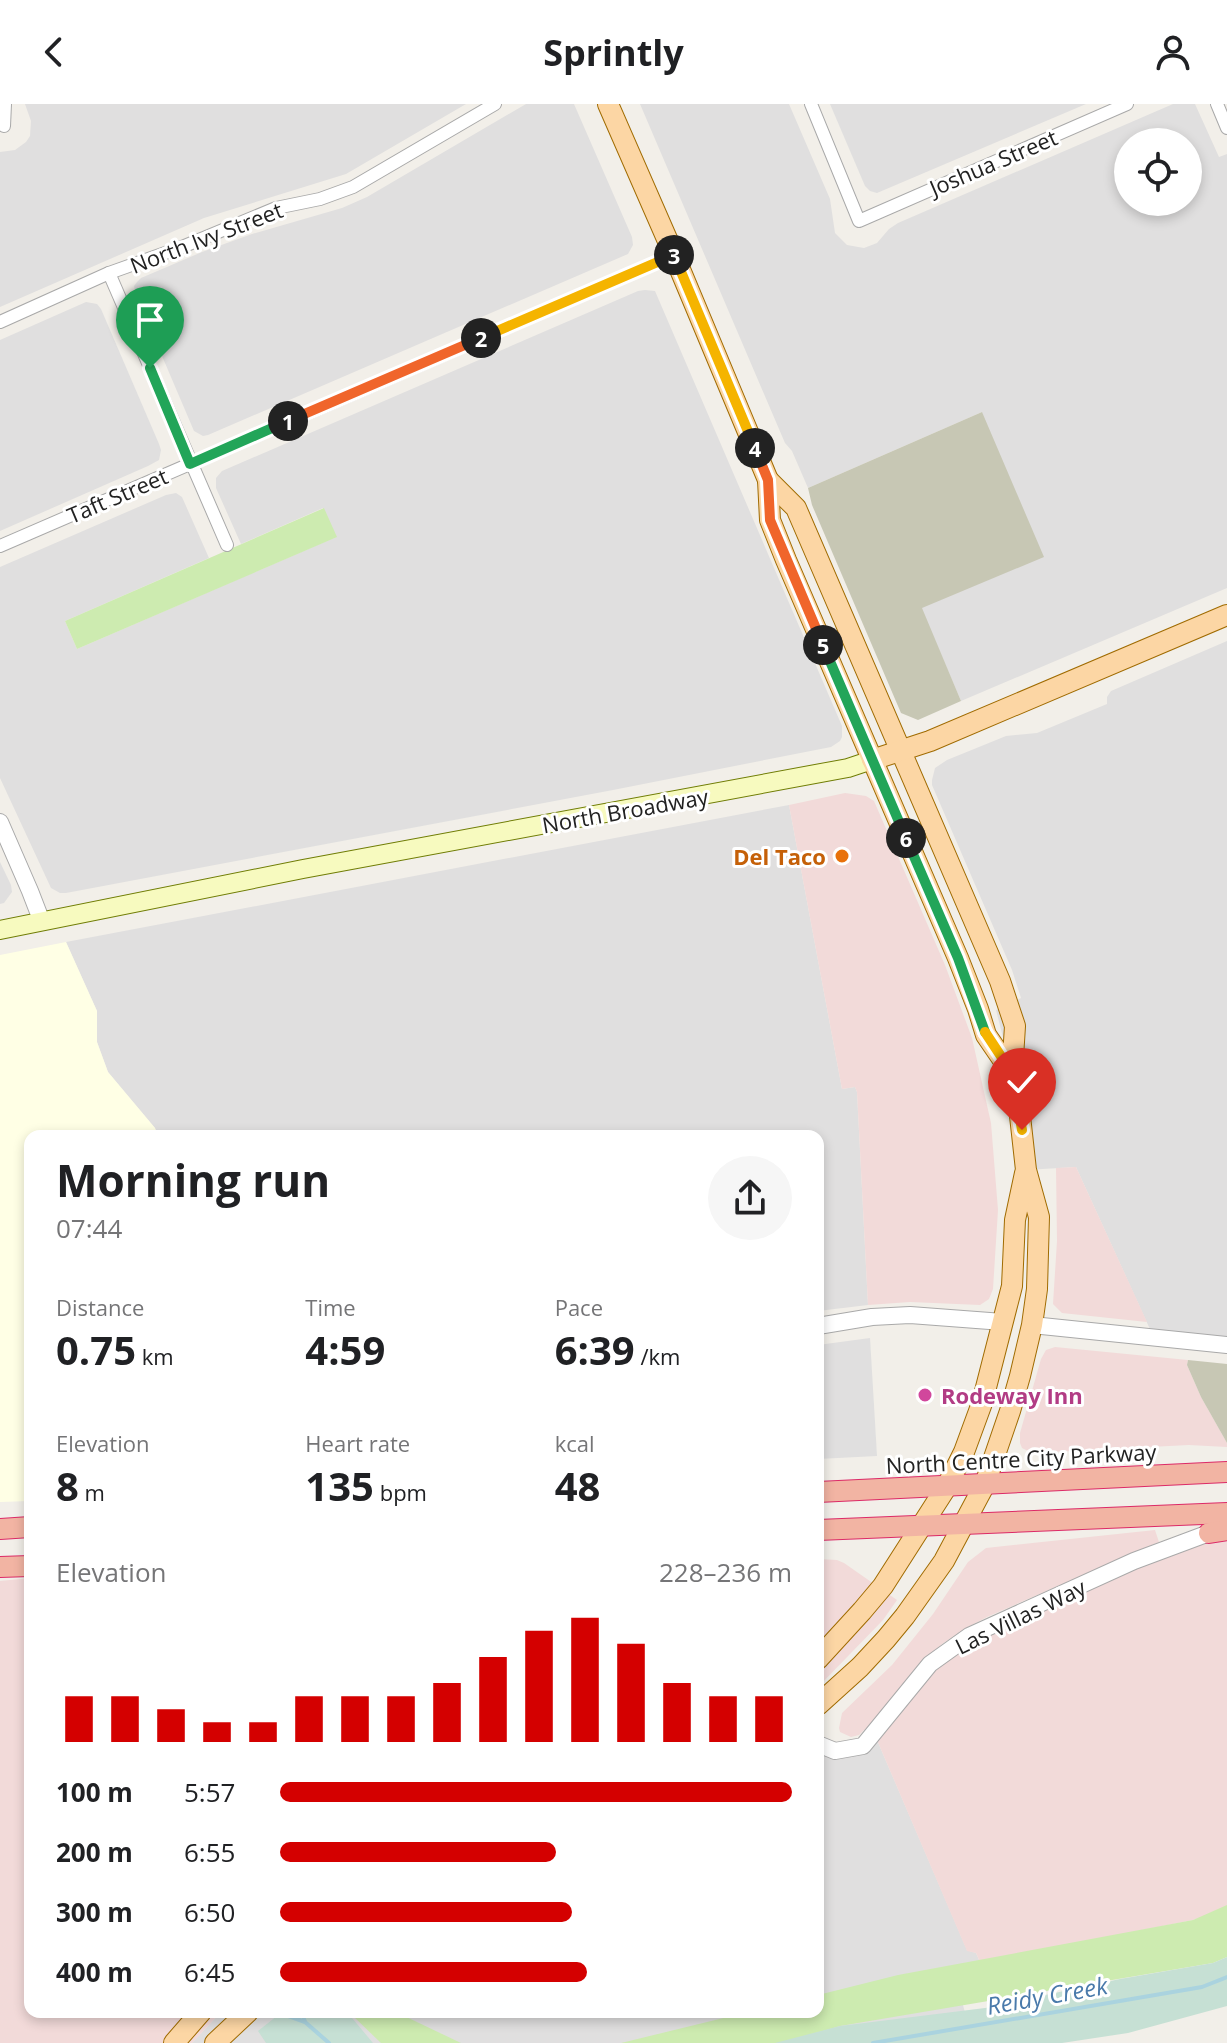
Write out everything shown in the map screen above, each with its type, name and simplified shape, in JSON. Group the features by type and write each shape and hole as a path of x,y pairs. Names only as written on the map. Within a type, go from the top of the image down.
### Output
{"highway":[{"name":"North Centre City Parkway","path":"824,1492 1227,1472"},
{"path":"824,1530 1227,1513"},
{"path":"0,1529 24,1527"},
{"path":"0,1567 24,1566"},
{"path":"0,1574 24,1567"}],"main road":[{"path":"608,104 768,480 770,520 958,958 986,1035 1012,1073"},
{"path":"768,480 796,508 1001,984 1015,1026 1012,1073 1026,1170 1039,1217 1039,1262 1032,1325 1010,1411 985,1484 944,1561 905,1616 860,1667 824,1700"},
{"name":"North Broadway","path":"0,930 848,768 930,741 1227,615"},
{"path":"824,1652 869,1603 923,1526 964,1452 980,1408 1012,1286 1015,1220 1026,1170"},
{"path":"174,2043 196,2018"},
{"path":"215,2043 242,2018"}],"street":[{"path":"4,126 5,104"},
{"name":"North Ivy Street","path":"0,322 109,273 276,208 320,199 353,187 495,104"},
{"name":"Joshua Street","path":"811,104 859,221 1127,104"},
{"path":"1217,104 1227,128"},
{"name":"Taft Street","path":"0,546 674,255"},
{"path":"109,273 227,545"},
{"path":"0,822 42,922"},
{"path":"824,1325 872,1317 910,1315 1003,1322"},
{"path":"1032,1325 1227,1345"},
{"name":"Las Villas Way","path":"824,1746 835,1751 863,1746 930,1664 969,1636 1134,1561 1218,1532"}],"shaded area":[{"path":"25,104 466,104 346,174 204,218 0,307 0,152 15,150 30,136 31,121"},
{"path":"526,104 574,104 632,237 633,245 628,254 208,435 194,431 136,295 134,286 141,278 252,234 342,208 367,197"},
{"path":"640,104 789,104 830,199 835,233 847,245 864,248 877,243 898,223 1114,130 1114,216 1202,216 1202,128 1118,128 1173,104 1195,104 1219,157 1227,154 1227,588 961,701 921,608 982,412 808,488 792,451 785,443"},
{"path":"830,104 1086,104 877,193 865,186"},
{"path":"645,290 655,291 842,726 840,741 831,747 613,790 66,893 51,888 0,778 0,567 166,495 176,493 182,497 209,558 65,621 77,649 336,537 323,508 241,544 216,488 216,478 222,471"},
{"path":"86,302 97,304 101,309 159,444 159,460 0,531 0,340"},
{"path":"982,412 1044,557 922,608 961,701 918,720 901,713 812,505 808,488"},
{"path":"1227,641 1227,1345 1154,1338 1076,1167 1026,1170 1012,1073 996,1010 1021,998 932,780 935,768 947,760 1006,736 1037,733 1107,704 1111,691"},
{"path":"845,793 866,796 874,801 945,965 972,1038 991,1123 998,1210 993,1289 989,1299 980,1305 910,1302 868,1305 857,1092 855,1087 842,1089 789,805"},
{"path":"789,805 842,1089 855,1087 857,1092 868,1305 824,1310 824,1130 156,1130 108,1072 97,1042 97,1011 66,942"},
{"path":"0,862 12,892 0,904"},
{"path":"66,942 97,1011 97,1042 108,1072 156,1130 24,1130 24,1501 0,1502 0,955"},
{"path":"1076,1167 1147,1322 1062,1313 1053,1304 1057,1241 1056,1168"},
{"path":"870,1338 877,1456 824,1459 824,1344"},
{"path":"1055,1347 1188,1360 1187,1365 1201,1397 1227,1447 1189,1445 1032,1453 1022,1448 1020,1433 1041,1359 1046,1350"},
{"path":"1188,1360 1227,1364 1227,1443 1201,1397 1187,1365"},
{"path":"1155,1530 1159,1542 968,1627 942,1644 914,1670 867,1731 851,1737 840,1732 842,1713 892,1665 933,1614 968,1562 986,1548"},
{"path":"1227,1530 1227,1910 1193,1920 980,1962 976,1953 967,1951 874,1733 902,1697 969,1636"},
{"path":"824,1559 844,1563 897,1600 883,1620 824,1681"},
{"path":"24,1579 24,2018 215,2018 192,2043 0,2043 0,1581"},
{"path":"874,1733 967,1950 976,1953 980,1962 953,1967 973,2043 192,2043 215,2018 824,2018 824,1746 835,1751"},
{"path":"1227,1957 1227,2006 1128,2033 1062,2043 775,2043 840,2026 985,2008 1213,1963"},
{"path":"274,2018 352,2018 373,2043 266,2043 258,2031"}],"green space":[{"path":"324,508 337,537 77,649 65,621"},
{"path":"1227,1905 1227,1957 1213,1963 840,2026 782,2043 621,2043 723,2018 824,2018 824,1994 898,1975 1193,1920"},
{"path":"355,2018 409,2018 461,2043 381,2043"}],"waterway":[{"name":"Reidy Creek","path":"873,2043 1202,1987 1227,1977"},
{"name":"Reidy Creek","path":"294,2018 305,2022 329,2043"},
{"name":"Reidy Creek","path":"304,2018 305,2022"}],"place":[{"name":"Del Taco","path":"842,856"},
{"name":"Rodeway Inn","path":"925,1395"}],"route":[{"path":"150,368 190,464 674,255 768,480 770,520 786,560 958,958 986,1035 1012,1073 1022,1130"}]}
